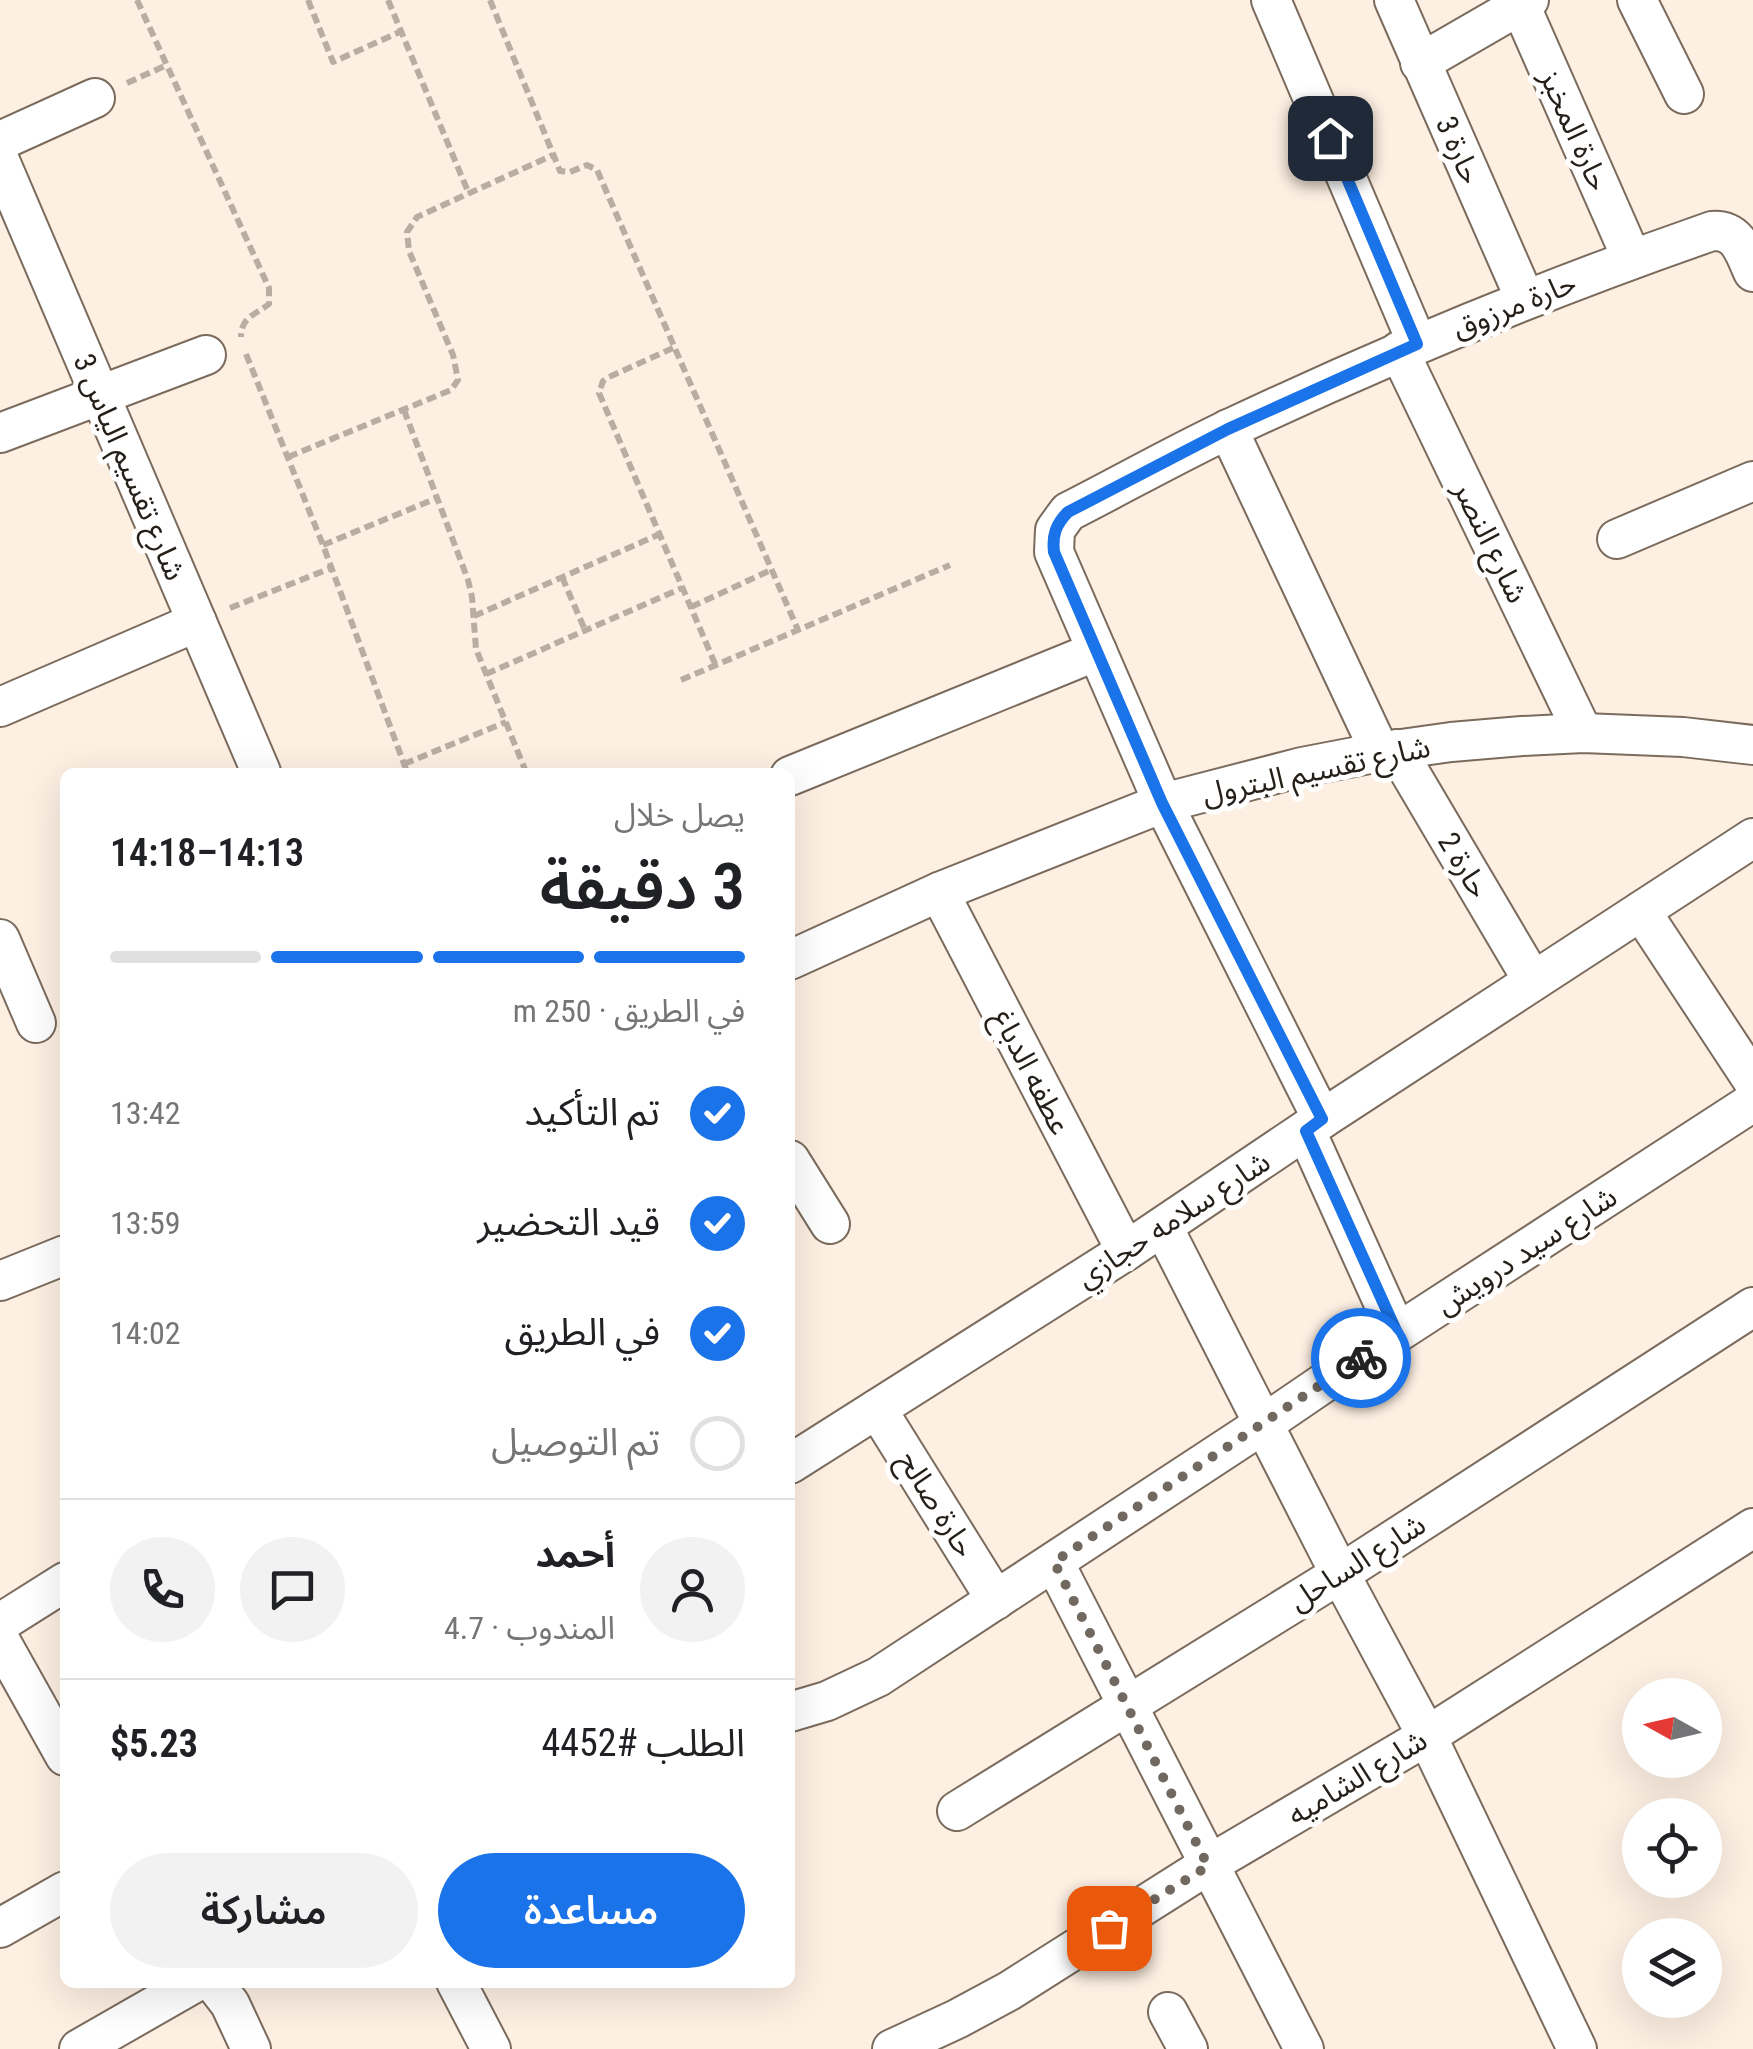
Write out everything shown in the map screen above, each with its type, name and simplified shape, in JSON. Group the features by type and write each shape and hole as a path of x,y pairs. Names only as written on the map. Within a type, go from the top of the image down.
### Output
{"street":[{"name":"شارع النصر","path":"1271,0 1408,348 1583,733"},
{"name":"حارة 3","path":"1394,0 1525,299"},
{"path":"1637,0 1684,94"},
{"path":"1420,63 1522,2"},
{"name":"حارة المخبز","path":"1522,2 1632,259"},
{"path":"0,141 95,98"},
{"name":"شارع تقسيم الياس 3","path":"0,160 259,768"},
{"name":"حارة مرزوق","path":"1097,651 1054,552 1055,530 1068,512 1228,429 1408,348 1632,259 1722,230 1739,241 1753,272"},
{"path":"0,433 206,355"},
{"name":"حارة 2","path":"1228,429 1388,751 1533,982"},
{"path":"1617,539 1753,481"},
{"path":"0,707 197,622"},
{"path":"795,774 1097,651 1162,803 1314,1125 1397,1333"},
{"name":"شارع تقسيم البترول","path":"795,958 939,892 1162,803 1302,767 1451,742 1583,733 1683,737 1753,745"},
{"name":"شارع سلامه حجازي","path":"795,1461 1163,1227 1753,838"},
{"name":"عطفه الدباغ","path":"939,892 1126,1251"},
{"path":"1641,911 1753,1081"},
{"path":"0,939 36,1023"},
{"name":"شارع سيد درويش","path":"795,1711 828,1701 878,1677 1753,1102"},
{"path":"795,1168 830,1224"},
{"path":"1163,1227 1427,1736 1577,2049"},
{"path":"0,1281 60,1257"},
{"name":"شارع الساحل","path":"957,1811 1340,1574 1753,1307"},
{"name":"حارة صالح","path":"878,1409 996,1600"},
{"name":"شارع الشاميه","path":"892,2049 964,2034 1009,1991 1208,1866 1427,1736 1753,1528"},
{"path":"1054,1562 1304,2049"},
{"path":"0,1623 60,1585"},
{"path":"0,1640 60,1747"},
{"path":"0,1928 60,1894"},
{"path":"79,2049 186,1988"},
{"path":"218,1988 252,2049"},
{"path":"459,1988 491,2049"},
{"path":"1168,2012 1188,2049"}],"path":[{"path":"136,0 269,288 268,304 247,317 241,340 332,568 406,768"},
{"path":"309,0 333,62 402,31"},
{"path":"388,0 469,194"},
{"path":"490,0 560,171 570,172 586,165 597,170 798,630"},
{"path":"288,457 452,390 458,380 453,355 409,250 407,232 417,217 553,156"},
{"path":"673,348 608,377 600,393 716,666"},
{"path":"404,410 468,580 476,648 524,768"},
{"path":"323,545 437,498"},
{"path":"474,616 660,534"},
{"path":"681,680 950,565"},
{"path":"197,622 332,568"},
{"path":"692,607 771,570"},
{"path":"562,577 586,630"},
{"path":"486,674 682,588"},
{"path":"404,764 506,722"}],"way so far":[{"path":"1109,1928 1208,1866 1054,1562 1361,1358"}],"route":[{"path":"1330,138 1417,344 1228,429 1068,512 1060,520 1052,541 1162,803 1322,1119 1306,1131 1397,1333 1361,1358"}]}
